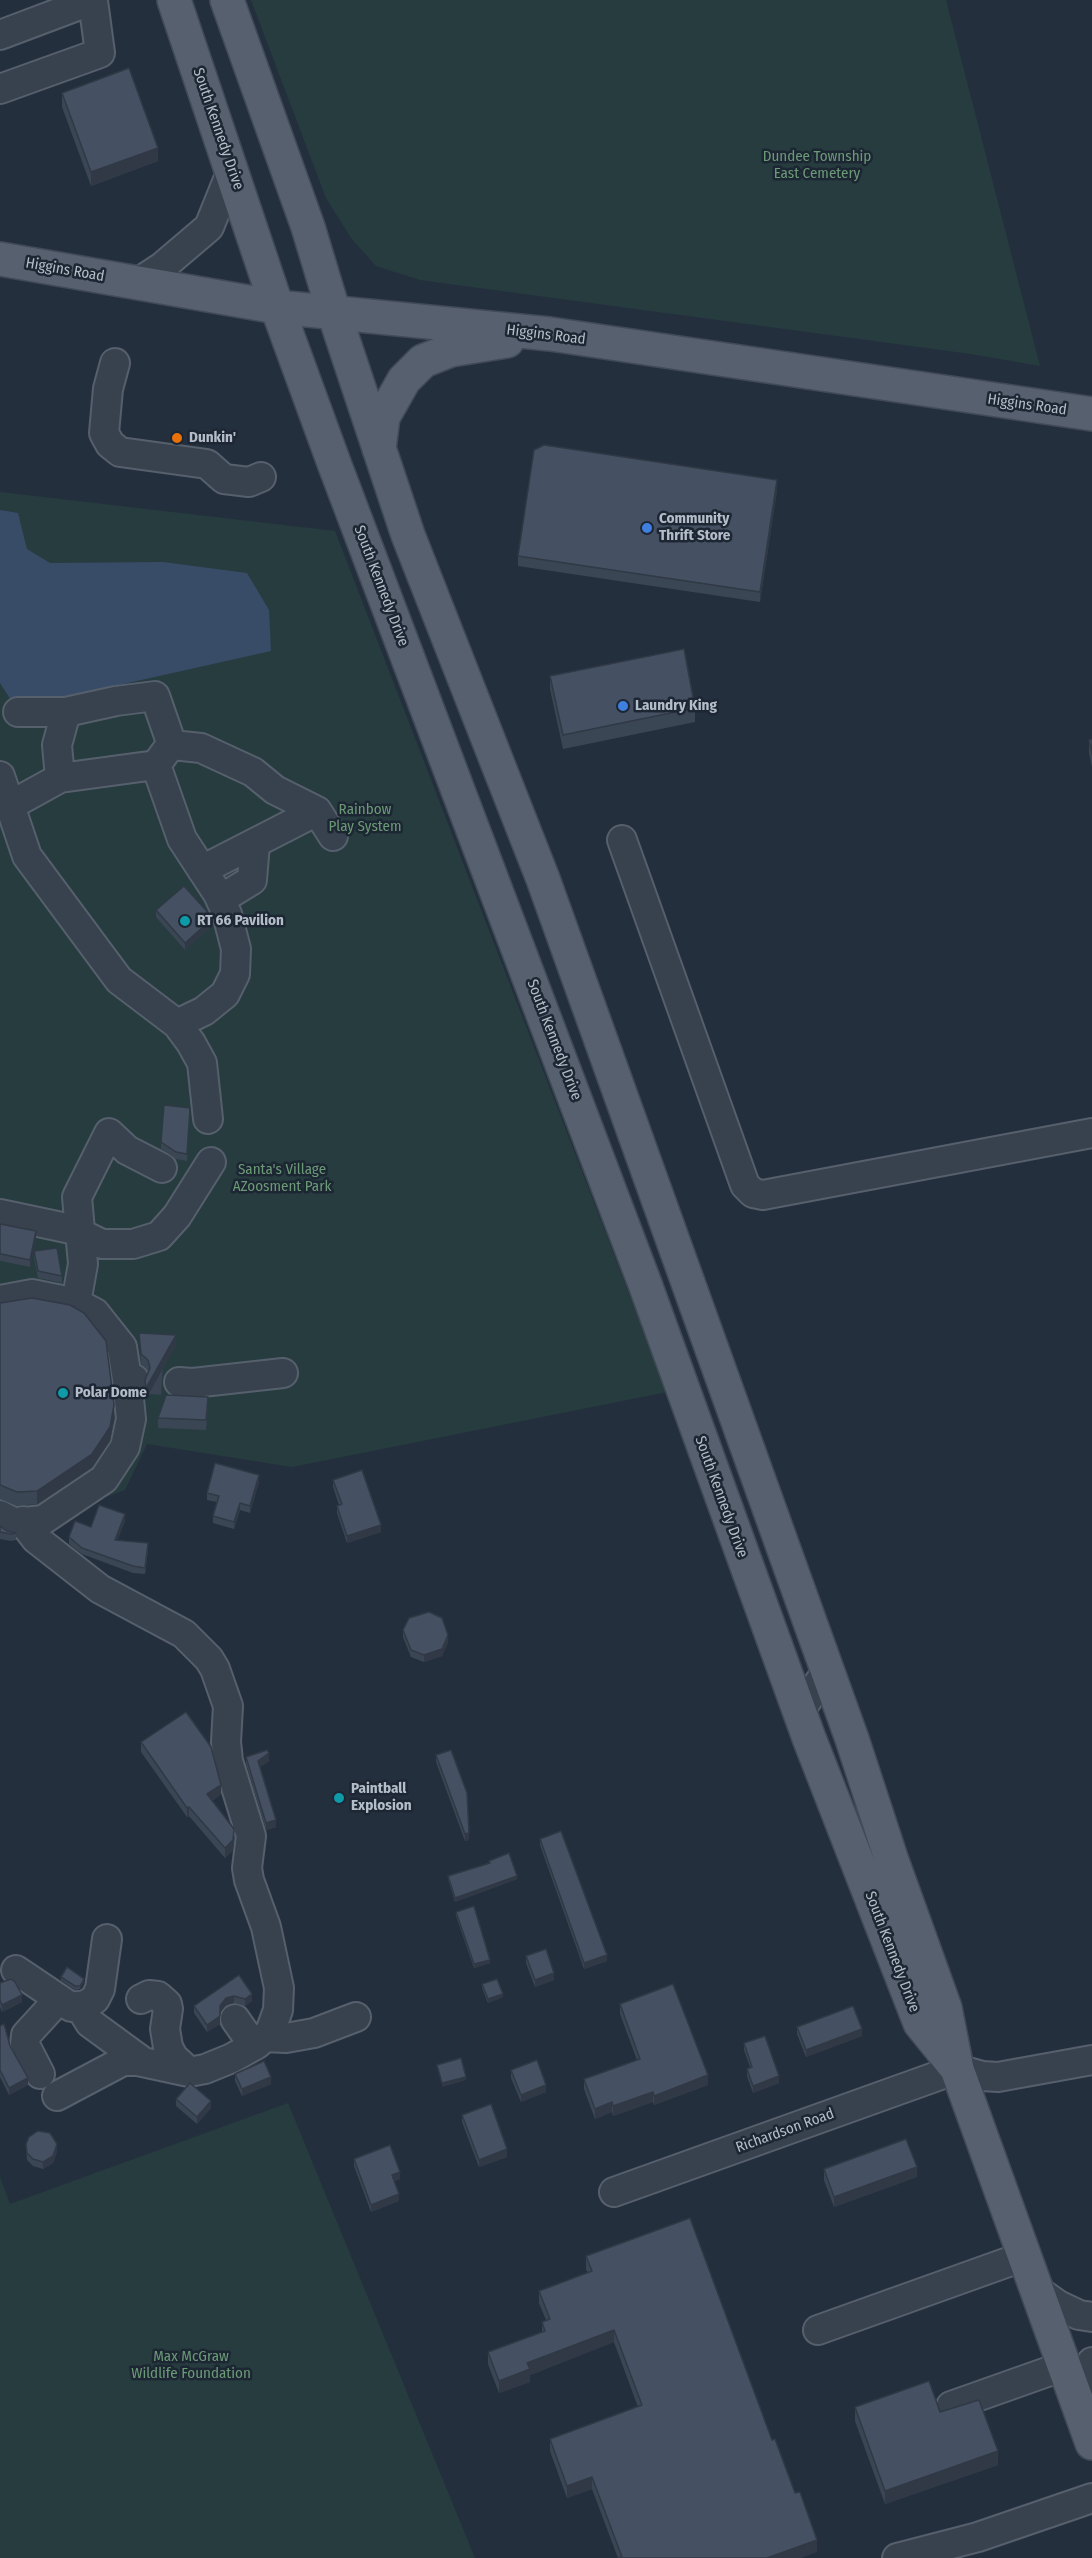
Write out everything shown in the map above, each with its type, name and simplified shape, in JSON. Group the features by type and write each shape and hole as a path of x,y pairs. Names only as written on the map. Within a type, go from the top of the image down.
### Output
{"main road":[{"name":"South Kennedy Drive","path":"174,0 277,307 333,463 637,1262 799,1712 920,2023 957,2069"},
{"name":"South Kennedy Drive","path":"227,0 308,227 334,313 412,546 543,879 827,1671 945,2008 957,2069 1037,2290 1078,2364 1088,2431"},
{"name":"Higgins Road","path":"0,259 277,307 550,334 1092,414"},
{"path":"379,451 383,417 404,380 423,361 451,350 550,334"}],"street":[{"path":"0,35 93,0 100,53 0,88"},
{"path":"136,284 162,267 209,227 232,170"},
{"path":"115,363 108,389 104,433 110,444 120,452 207,464 224,479 249,482 261,477"},
{"path":"18,712 66,712 116,700 155,696 164,755 182,839 221,899 236,950 235,974 225,994 204,1011 177,1024"},
{"path":"60,778 57,745 66,712"},
{"path":"11,805 60,778 201,748 253,772 275,790 317,811 333,836"},
{"path":"0,777 27,856 118,980 177,1024 202,1063 208,1119"},
{"path":"202,870 317,811"},
{"path":"622,840 745,1185 753,1193 763,1195 1092,1133"},
{"path":"221,899 252,879 255,843"},
{"path":"76,1303 82,1264 77,1197 109,1133 127,1150 162,1168"},
{"path":"0,1214 71,1228 102,1244 134,1244 159,1236 177,1216 211,1162"},
{"path":"0,1300 32,1294 76,1303 95,1313 122,1347 131,1379 131,1419 125,1447 104,1479 43,1520 11,1518"},
{"path":"179,1382 193,1383 283,1373"},
{"path":"11,1518 100,1589 183,1634 209,1659 220,1678 228,1706 226,1751 251,1836 249,1880 266,1927 279,1988 278,2010 270,2032 260,2042"},
{"path":"799,1712 827,1671"},
{"path":"40,2074 25,2045 26,2035 70,2003 95,1999 100,1989 107,1939"},
{"path":"16,1970 70,2003 90,2023 142,2061"},
{"path":"141,1999 149,1995 158,1996 167,2004 165,2029 168,2047 173,2056 189,2072"},
{"path":"57,2096 116,2064 130,2060 189,2072 213,2066 260,2042 314,2033 356,2017"},
{"path":"235,2019 260,2042"},
{"path":"957,2069 982,2076 998,2077 1092,2060"},
{"name":"Richardson Road","path":"614,2192 957,2069"},
{"path":"818,2330 1025,2256"},
{"path":"1037,2290 1058,2305 1079,2315 1092,2317"},
{"path":"951,2406 1078,2364"},
{"path":"897,2558 978,2537 1092,2498"}],"green space":[{"name":"Dundee Township East Cemetery","path":"251,0 946,0 1040,366 971,354 420,280 376,266 351,238 326,198"},
{"name":"Santa's Village AZoosment Park","path":"0,492 335,531 667,1392 292,1467 147,1444 125,1490 39,1522 0,1514"},
{"name":"Max McGraw Wildlife Foundation","path":"288,2103 475,2558 0,2558 0,2177 10,2204"}],"water":[{"path":"0,510 18,513 27,549 50,563 163,562 247,573 269,610 271,651 16,708 0,683"}],"building":[{"path":"129,68 158,148 91,172 62,93"},
{"name":"Community Thrift Store","path":"544,445 777,480 760,592 518,556 534,450"},
{"name":"Laundry King","path":"684,649 695,708 563,735 550,676"},
{"name":"RT 66 Pavilion","path":"184,886 213,918 185,943 156,910"},
{"path":"164,1105 190,1108 187,1154 176,1152 161,1142"},
{"path":"0,1224 36,1231 30,1260 0,1253"},
{"path":"57,1248 62,1276 38,1271 34,1251"},
{"name":"Polar Dome","path":"32,1298 70,1305 84,1313 106,1341 114,1405 110,1427 92,1454 37,1491 17,1492 0,1485 0,1303"},
{"path":"139,1333 176,1335 146,1388 145,1380 150,1368 148,1360 141,1354"},
{"path":"166,1395 208,1397 206,1420 158,1418"},
{"path":"215,1463 259,1475 250,1506 240,1503 234,1522 213,1516 219,1496 207,1493"},
{"path":"362,1470 381,1525 347,1536 337,1506 342,1504 333,1480"},
{"path":"99,1505 125,1514 115,1540 148,1543 145,1568 82,1548 69,1537 75,1521 91,1527"},
{"path":"0,1526 7,1531 16,1533 0,1532"},
{"path":"429,1612 442,1618 448,1635 442,1649 424,1655 411,1650 403,1630 409,1618"},
{"path":"186,1712 211,1747 221,1785 207,1794 234,1829 233,1840 225,1848 189,1807 187,1808 141,1742"},
{"path":"267,1750 269,1753 258,1761 276,1820 266,1823 246,1757"},
{"path":"451,1750 467,1793 469,1833 465,1834 436,1755"},
{"path":"561,1831 607,1955 584,1963 540,1839"},
{"path":"509,1853 517,1876 455,1898 448,1876 490,1863 489,1861"},
{"path":"474,1906 490,1960 474,1964 456,1912"},
{"path":"546,1949 554,1973 535,1980 526,1956"},
{"path":"67,1967 84,1979 80,1986 75,1986 61,1977"},
{"path":"239,1975 252,1994 245,1999 234,1996 226,1998 220,2006 220,2016 207,2025 194,2006"},
{"path":"11,1979 22,1995 2,2005 0,1983"},
{"path":"497,1979 503,1994 488,1999 482,1984"},
{"path":"673,1984 708,2075 654,2096 653,2092 613,2106 612,2102 595,2109 584,2079 640,2059 620,2004"},
{"path":"853,2006 862,2029 806,2050 797,2027"},
{"path":"4,2024 10,2046 28,2078 9,2088 0,2070 0,2026"},
{"path":"765,2036 779,2076 753,2086 747,2069 752,2067 744,2043"},
{"path":"461,2058 466,2077 442,2083 437,2065"},
{"path":"537,2060 546,2085 521,2095 511,2070"},
{"path":"264,2061 271,2077 242,2089 235,2074"},
{"path":"190,2083 211,2101 197,2117 176,2099"},
{"path":"491,2104 507,2149 479,2160 462,2115"},
{"path":"38,2131 50,2133 57,2144 53,2156 43,2162 33,2159 27,2153 26,2144 29,2137"},
{"path":"906,2139 917,2167 834,2197 824,2169"},
{"path":"390,2145 400,2172 392,2175 399,2194 371,2205 354,2159"},
{"path":"690,2218 772,2440 775,2439 795,2493 800,2492 817,2540 767,2558 618,2558 622,2557 592,2477 567,2486 550,2439 642,2405 614,2330 527,2363 530,2369 499,2381 488,2352 545,2331 542,2322 550,2319 539,2291 592,2271 586,2256"},
{"path":"929,2381 940,2412 979,2400 998,2451 885,2491 855,2407"}],"tunnel":[{"path":"134,1379 179,1382"}],"place":[{"name":"Dunkin'","path":"177,438"},
{"name":"Community Thrift Store","path":"647,528"},
{"name":"Laundry King","path":"623,706"},
{"name":"RT 66 Pavilion","path":"185,921"},
{"name":"Polar Dome","path":"63,1393"},
{"name":"Paintball Explosion","path":"339,1798"}],"park label":[{"name":"Rainbow Play System","path":"365,818"}]}
